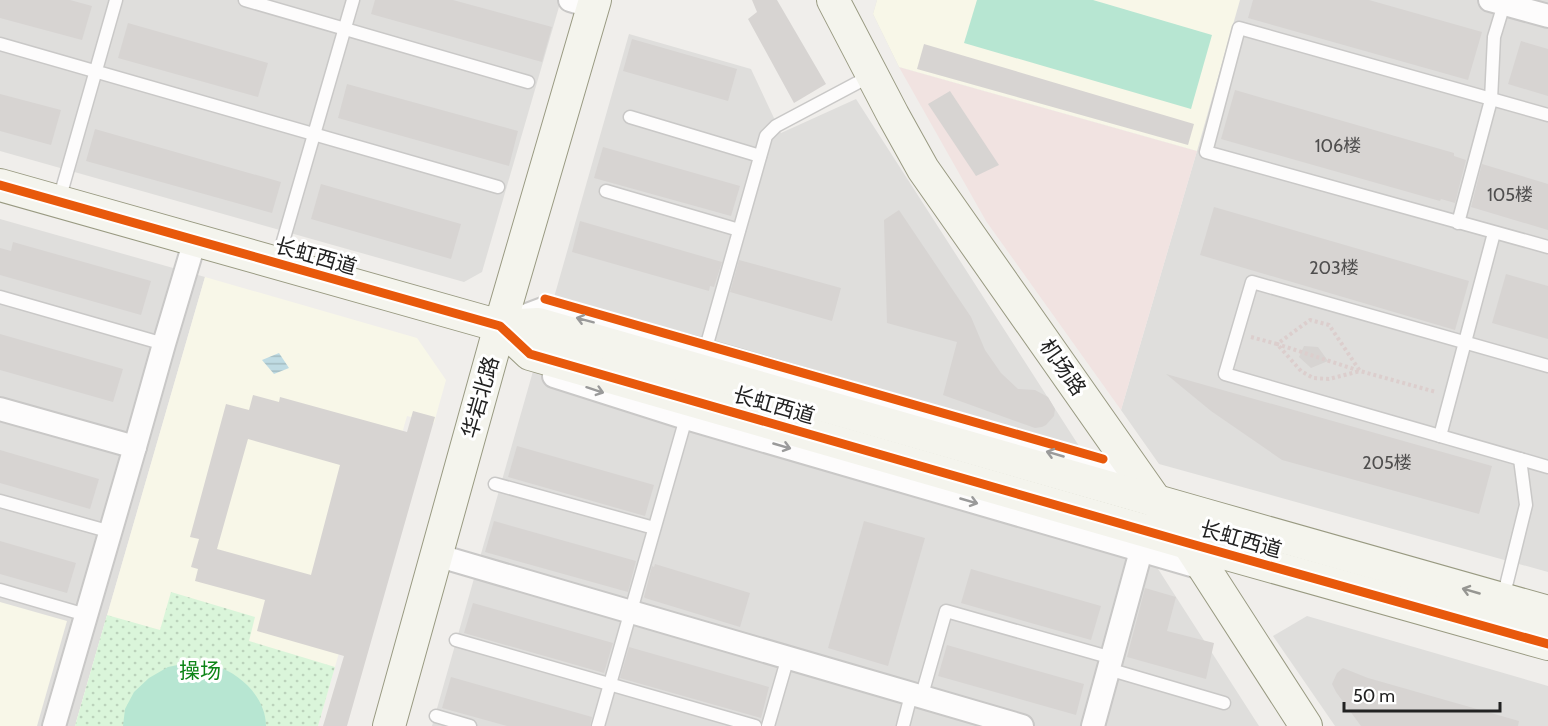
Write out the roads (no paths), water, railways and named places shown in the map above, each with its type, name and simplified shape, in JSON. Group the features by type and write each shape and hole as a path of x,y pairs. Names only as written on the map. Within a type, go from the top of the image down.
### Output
{"street":[{"name":"机场路","path":"833,0 923,169 1148,490 1188,543 1306,726"},
{"path":"1500,1 1548,16"},
{"name":"华岩北路","path":"388,726 500,326 586,2"},
{"name":"长虹西道","path":"0,185 500,326 538,324 1148,490 1548,612"},
{"path":"54,726 195,240"},
{"path":"1148,490 705,351 543,309 500,326 527,368 686,418 1205,569"},
{"name":"长虹西道","path":"500,326 530,354 1548,644"},
{"path":"0,409 135,447"},
{"path":"1093,726 1141,551"},
{"path":"436,555 1022,726"}],"lane":[{"path":"59,201 116,0"},
{"path":"245,0 528,82"},
{"path":"277,263 352,0"},
{"path":"1458,223 1491,100 1494,37 1500,1"},
{"path":"1548,115 1239,28 1206,152 1548,247"},
{"path":"0,44 498,187"},
{"path":"705,351 766,136 776,126 873,74"},
{"path":"630,117 760,156"},
{"path":"606,191 739,230"},
{"path":"1440,436 1494,233"},
{"path":"1548,366 1252,282 1225,374 1548,467"},
{"path":"0,297 164,344"},
{"path":"598,726 686,418"},
{"path":"1502,599 1526,505 1520,459"},
{"path":"495,484 654,528"},
{"path":"0,501 111,532"},
{"path":"0,590 86,615"},
{"path":"903,726 946,610 1224,703"},
{"path":"456,640 755,726"},
{"path":"768,726 788,657"},
{"path":"436,716 470,726"}],"water":[{"path":"279,353 289,368 274,374 262,360"}],"park label":[{"name":"操场","path":"200,670"}]}
